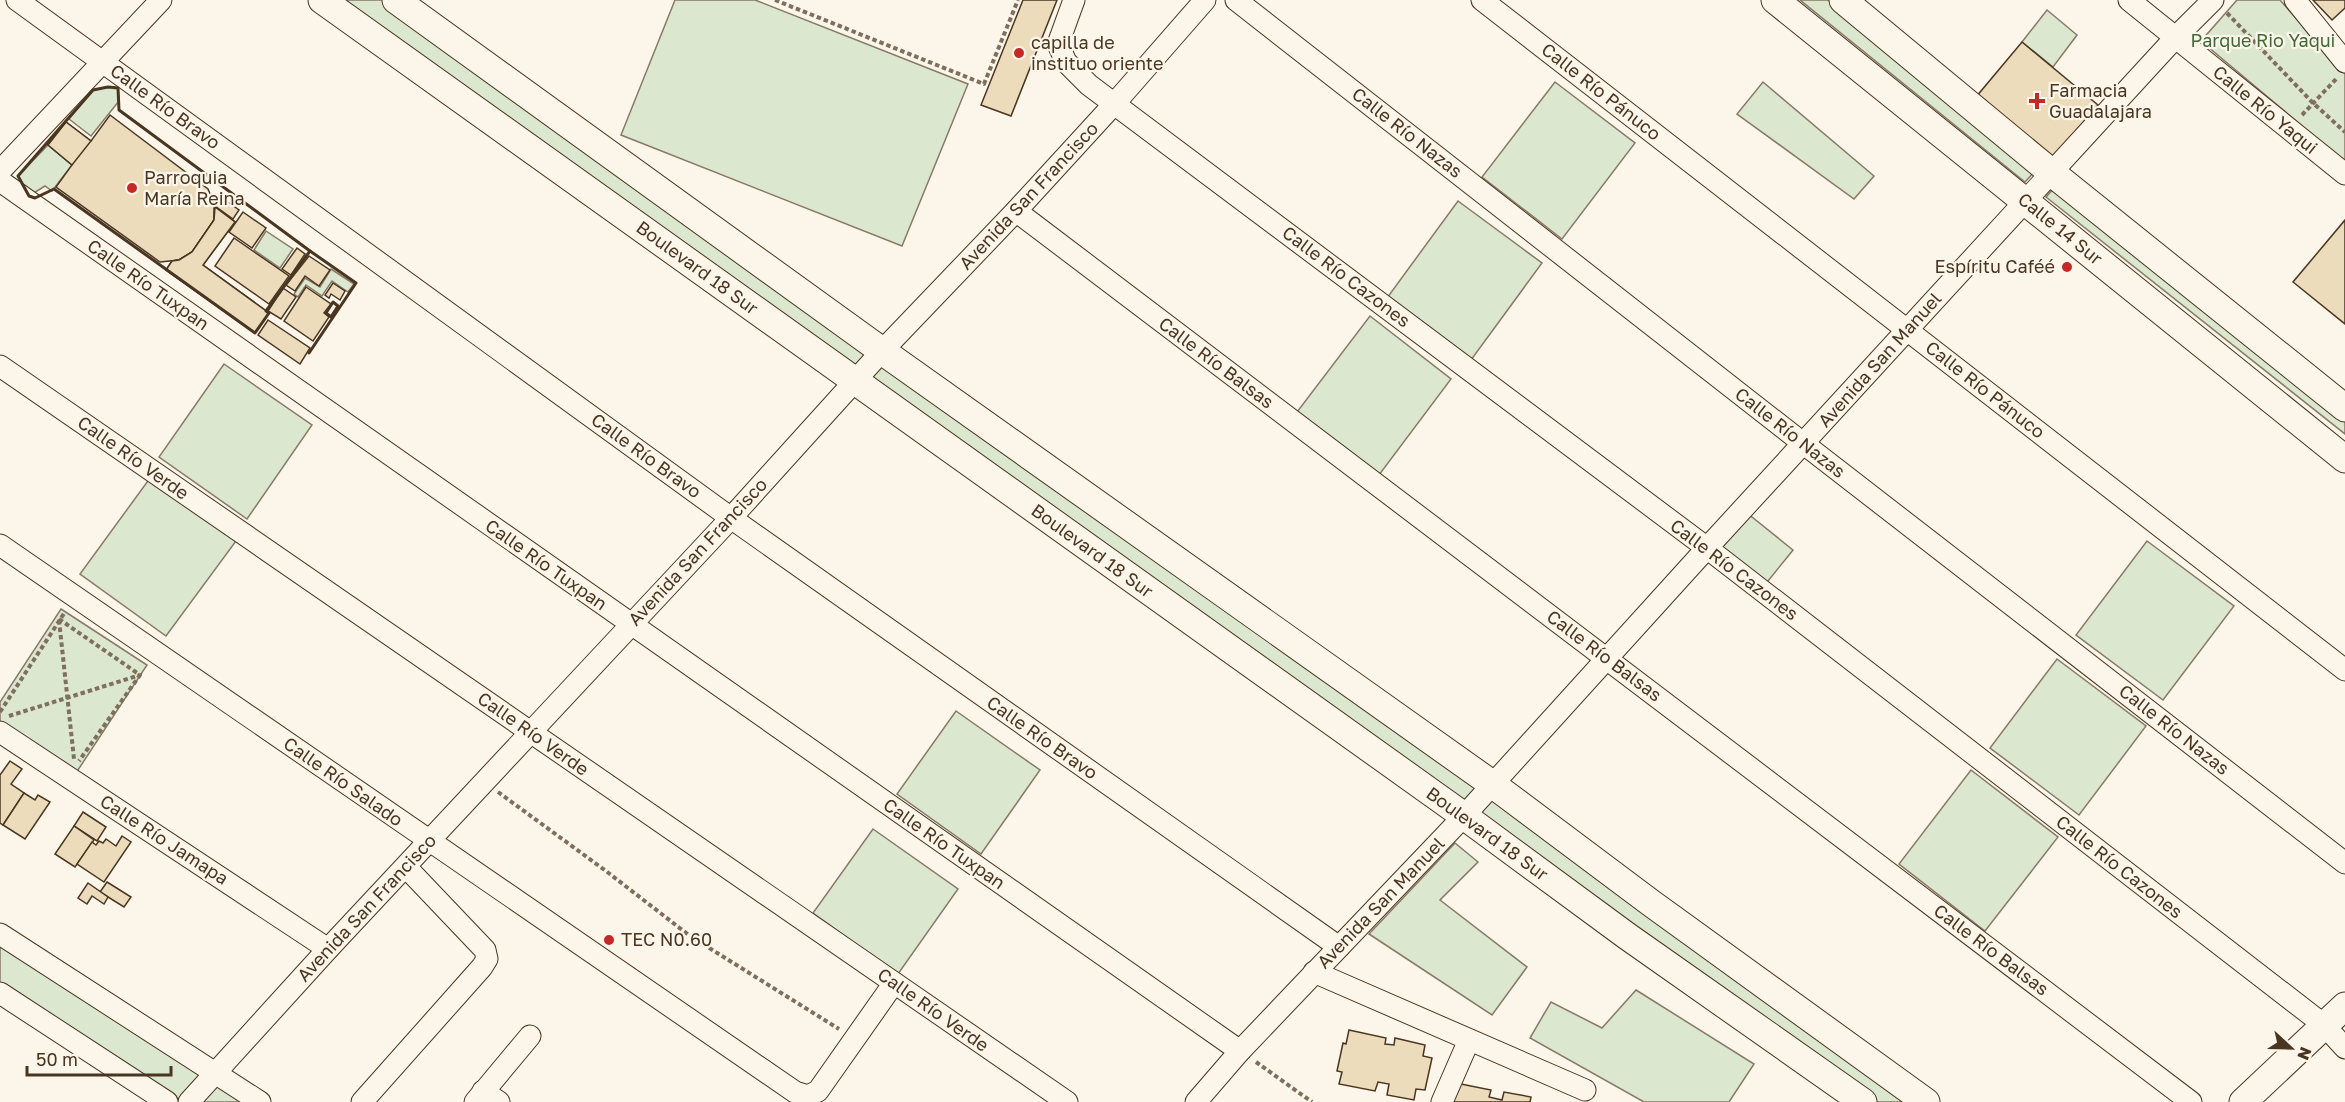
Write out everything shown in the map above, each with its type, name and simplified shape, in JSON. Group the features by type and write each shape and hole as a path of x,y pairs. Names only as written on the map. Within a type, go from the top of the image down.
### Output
{"main road":[{"name":"Boulevard 18 Sur","path":"322,0 1464,816 1627,936 1863,1102"},
{"path":"396,0 882,351 1492,784 1651,903 1926,1102"},
{"name":"Calle 14 Sur","path":"1775,0 2345,459"},
{"path":"1843,0 2052,173 2345,408"},
{"path":"1553,882 1576,847"},
{"path":"1627,936 1651,903"},
{"path":"1727,1005 1750,974"},
{"path":"2243,1102 2345,1006"}],"street":[{"name":"Calle Río Bravo","path":"17,0 731,518 1339,947"},
{"path":"0,171 161,0"},
{"name":"Calle Río Cazones","path":"1074,0 1058,44 1066,62 1077,74 1707,548 2324,1025 2345,1048"},
{"name":"Avenida San Francisco","path":"189,1102 328,949 731,518 882,351 1115,104 1205,0"},
{"name":"Calle Río Nazas","path":"1236,0 1804,444 2345,862"},
{"name":"Calle Río Pánuco","path":"1482,0 2345,670"},
{"name":"Calle Río Yaqui","path":"2129,0 2345,174"},
{"path":"2295,0 2345,62"},
{"name":"Avenida San Manuel","path":"1196,1102 1314,972 1464,816 2175,38 2218,4"},
{"name":"Calle Río Tuxpan","path":"0,181 1240,1051"},
{"name":"Calle Río Balsas","path":"1016,211 2191,1102"},
{"name":"Calle Río Verde","path":"0,366 1067,1102"},
{"name":"Calle Río Salado","path":"0,544 429,842 795,1092 808,1096 818,1091 855,1039"},
{"name":"Calle Río Jamapa","path":"0,732 328,949"},
{"path":"362,1102 482,968 487,959 485,950 406,867"},
{"path":"0,934 260,1102"},
{"path":"1314,972 1585,1090"},
{"path":"855,1039 894,983"},
{"path":"0,993 167,1102"},
{"path":"486,1098 530,1036"},
{"path":"1442,1102 1469,1040"}],"path":[{"path":"775,0 984,84 1018,0"},
{"path":"2218,4 2313,103 2345,132"},
{"path":"2289,129 2345,70"},
{"path":"59,620 140,675"},
{"path":"59,620 75,767 140,675"},
{"path":"0,712 59,620"},
{"path":"0,719 140,675"},
{"path":"484,782 690,936 855,1039"},
{"path":"1240,1051 1312,1102"}],"green space":[{"path":"322,0 397,0 1926,1102 1863,1102"},
{"path":"675,0 755,0 968,84 902,246 621,135"},
{"path":"1800,0 1828,0 2036,170 2025,182"},
{"name":"Parque Rio Yaqui","path":"2237,0 2280,0 2345,74 2345,162 2201,41"},
{"path":"2047,10 2077,35 2053,67 2022,42"},
{"path":"1555,82 1635,143 1562,239 1482,177"},
{"path":"1763,82 1874,176 1854,199 1737,114"},
{"path":"118,88 119,101 91,136 69,119 93,90"},
{"path":"48,145 72,165 52,191 45,186 29,196 18,176"},
{"path":"2055,187 2345,420 2345,434 2046,197"},
{"path":"1458,201 1542,263 1471,360 1387,298"},
{"path":"266,231 293,249 280,268 254,250"},
{"path":"331,269 354,284 348,292 332,281 322,296 306,285 298,297 294,294 305,278 320,287"},
{"path":"1370,316 1451,379 1379,475 1297,412"},
{"path":"224,364 312,425 247,519 159,457"},
{"path":"153,474 239,537 166,636 80,574"},
{"path":"1747,513 1793,550 1760,591 1714,554"},
{"path":"2147,541 2234,606 2163,700 2076,635"},
{"path":"61,609 147,665 76,773 0,723 0,702"},
{"path":"2057,659 2146,726 2079,815 1990,748"},
{"path":"956,711 1040,770 981,854 897,794"},
{"path":"1971,770 2058,837 1985,931 1899,864"},
{"path":"873,829 958,889 898,974 813,913"},
{"path":"1455,843 1478,862 1440,900 1527,967 1492,1015 1369,934"},
{"path":"0,934 259,1102 167,1102 0,993"},
{"path":"1636,990 1754,1064 1729,1102 1644,1102 1530,1038 1551,1002 1602,1028"}],"building":[{"name":"capilla de instituo oriente","path":"1023,0 1057,0 1011,116 981,105"},
{"path":"2313,0 2345,0 2345,8 2332,20"},
{"name":"Farmacia Guadalajara","path":"2022,42 2098,105 2051,160 1976,97"},
{"name":"Parroquia María Reina","path":"110,115 208,189 214,204 214,220 192,252 179,260 160,262 56,187 72,165 48,145 66,122 91,141"},
{"path":"66,122 91,141 72,165 48,145"},
{"path":"221,197 239,210 233,219 215,206"},
{"path":"215,207 235,222 203,265 269,313 255,333 166,270 172,261 179,260 192,252 214,220"},
{"path":"215,207 235,222 203,265 269,313 255,333 166,270 172,261 179,260 192,252 214,220"},
{"path":"243,212 266,228 252,248 229,232"},
{"path":"2345,220 2345,324 2293,282"},
{"path":"234,238 289,276 269,304 215,266"},
{"path":"297,248 305,254 291,275 282,269"},
{"path":"309,256 330,270 319,286 305,276 295,291 286,285"},
{"path":"333,283 345,291 340,300 331,294 329,298 325,295"},
{"path":"306,287 331,304 324,313 329,317 313,341 284,321"},
{"path":"283,288 296,297 281,319 268,311"},
{"path":"268,320 310,348 300,364 258,335"},
{"path":"10,761 22,769 11,784 24,793 3,825 0,823 0,775"},
{"path":"24,793 35,800 38,795 50,802 25,839 3,825"},
{"path":"83,812 106,827 97,841 74,826"},
{"path":"74,826 94,840 75,867 55,854"},
{"path":"122,836 131,842 104,882 77,864 92,842 96,845 99,841 103,843 106,839 116,846"},
{"path":"107,882 131,897 124,907 100,892"},
{"path":"88,883 108,897 104,904 92,896 87,904 78,898"},
{"path":"1349,1030 1386,1038 1385,1044 1394,1045 1395,1038 1425,1045 1423,1056 1432,1058 1425,1090 1416,1089 1414,1100 1387,1095 1389,1084 1378,1082 1375,1091 1339,1084 1342,1072 1337,1071 1343,1043 1346,1044"},
{"path":"1456,1083 1491,1090 1489,1097 1502,1100 1504,1092 1531,1097 1530,1102 1448,1102"}],"wall":[{"path":"108,87 118,88 119,110 310,251 266,311 269,313 255,333 54,189 35,198 29,196 18,176 93,90 108,87"},
{"path":"309,353 356,283 310,251"},
{"path":"333,302 338,306 331,317 326,313 333,302"}],"place":[{"name":"capilla de instituo oriente","path":"1019,53"},
{"name":"Farmacia Guadalajara","path":"2037,101"},
{"name":"Parroquia María Reina","path":"132,188"},
{"name":"Espíritu Caféé","path":"2067,267"},
{"name":"TEC N0.60","path":"609,940"}]}
